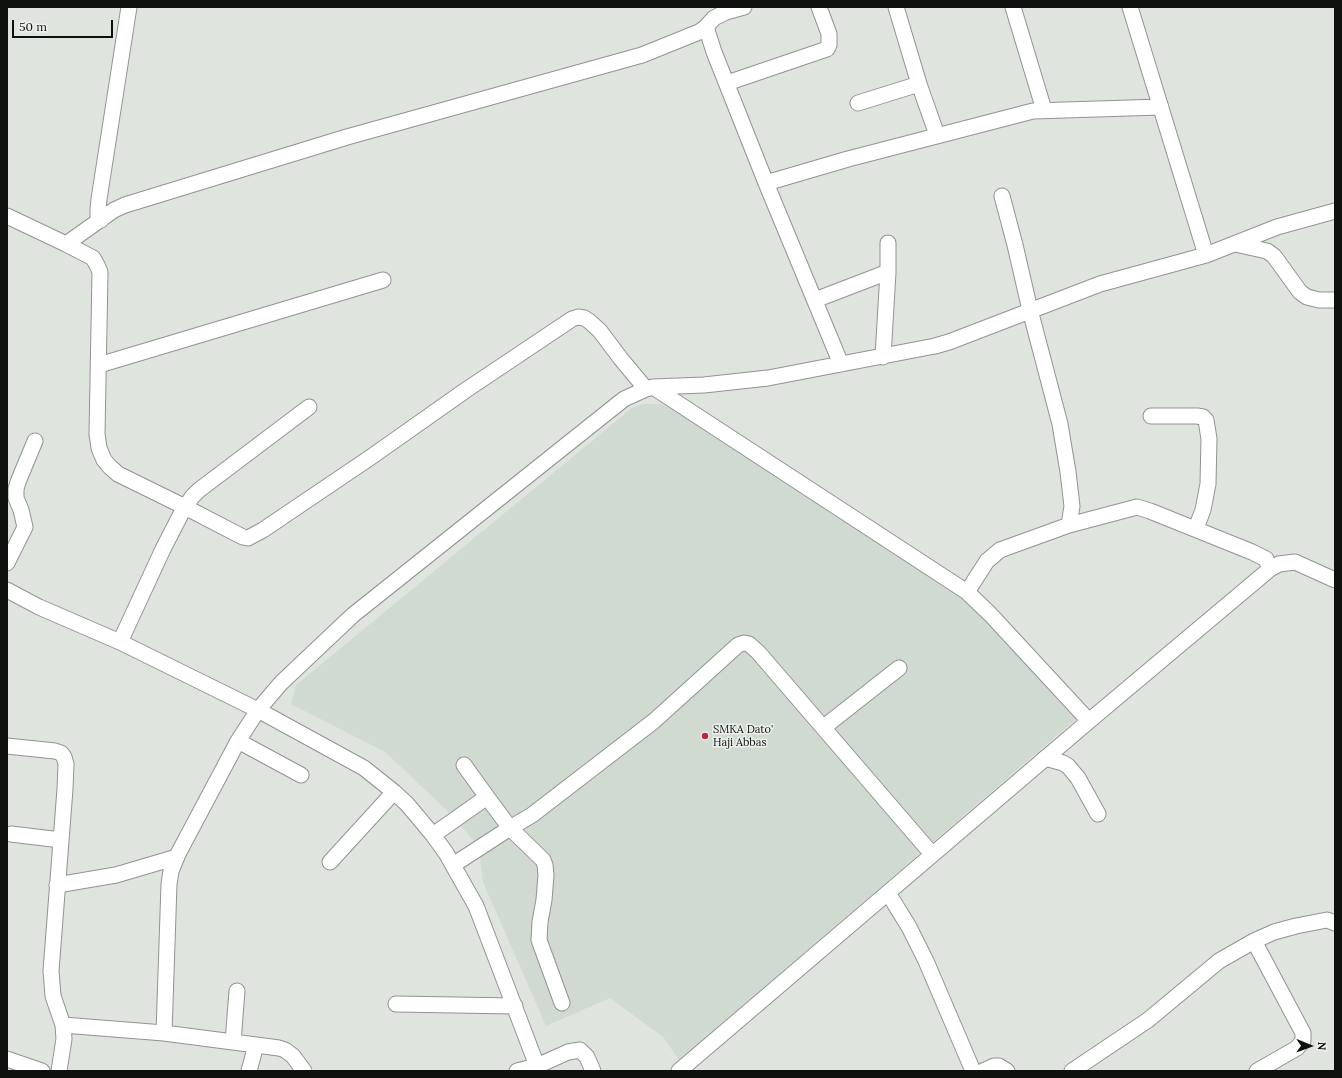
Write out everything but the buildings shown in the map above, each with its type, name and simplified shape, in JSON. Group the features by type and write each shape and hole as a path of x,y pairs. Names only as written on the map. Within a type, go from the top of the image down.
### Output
{"street":[{"path":"101,220 98,216 99,199 129,7"},
{"path":"66,244 119,207 139,200 354,135 642,55 698,32 706,27 714,18 726,12 744,7"},
{"path":"727,82 827,49 829,46 829,34 819,7"},
{"path":"896,7 919,84 937,135"},
{"path":"1013,7 1044,110"},
{"path":"1130,7 1206,255"},
{"path":"706,27 714,52 766,183 841,364"},
{"path":"858,103 919,84"},
{"path":"766,183 848,159 1024,113 1044,110 1161,108"},
{"path":"1002,196 1060,424 1072,506 1069,525"},
{"path":"164,1033 169,884 171,871 238,741 258,710 281,683 353,615 624,399 649,388 704,385 768,378 882,357 949,342 1100,284 1206,255 1278,227 1335,211"},
{"path":"7,216 93,258 100,272 97,434 99,448 104,460 118,474 236,534 248,538 253,536 371,457 466,390 572,319 578,317 589,321 600,331 621,359 649,388 967,592 990,614 1088,721"},
{"path":"882,357 888,272 888,243"},
{"path":"1235,244 1267,251 1274,256 1300,292 1307,297 1319,300 1335,300"},
{"path":"815,300 888,272"},
{"path":"99,365 383,280"},
{"path":"120,642 163,549 185,507 200,490 309,407"},
{"path":"1151,416 1197,416 1203,417 1206,420 1209,439 1208,484 1203,510 1196,528"},
{"path":"7,563 24,527 22,510 16,498 16,489 35,441"},
{"path":"967,592 987,561 1000,550 1069,525 1137,507 1196,528 1262,556 1268,562 1270,569"},
{"path":"679,1071 1088,721 1270,569 1279,564 1295,562 1335,580"},
{"path":"7,590 39,607 120,642 258,710 364,768 408,804 433,835 453,865 476,906 538,1068"},
{"path":"453,865 532,815 654,721 738,644 744,643 749,644 758,652 932,854"},
{"path":"824,727 899,668"},
{"path":"1066,740 1068,766"},
{"path":"238,741 301,775"},
{"path":"7,746 61,753 66,764 51,970 53,996 64,1025 64,1040 59,1071"},
{"path":"1045,758 1068,766 1078,778 1098,814"},
{"path":"464,765 510,828 543,860 546,874 539,940 562,1003"},
{"path":"330,862 394,792"},
{"path":"433,835 487,797"},
{"path":"11,834 61,840"},
{"path":"57,885 116,876 177,857"},
{"path":"888,892 909,927 926,961 973,1071"},
{"path":"1072,1071 1148,1020 1219,962 1254,941 1274,932 1296,926 1328,920 1335,923"},
{"path":"1254,941 1303,1033 1303,1041 1297,1048 1257,1071"},
{"path":"233,1042 237,991"},
{"path":"396,1004 515,1006"},
{"path":"64,1025 164,1033 271,1046 285,1050 293,1056 304,1071"},
{"path":"249,1071 256,1045"},
{"path":"516,1071 538,1068 568,1052 580,1050 587,1057 593,1071"},
{"path":"7,1059 42,1071"},
{"path":"983,1071 994,1066 1000,1066 1007,1071"}],"shaded area":[{"name":"SMKA Dato' Haji Abbas","path":"643,404 660,404 668,406 972,601 1076,719 679,1060 663,1037 610,998 546,1026 483,882 479,848 456,819 385,752 291,704 296,685 632,408"}],"place":[{"name":"SMKA Dato' Haji Abbas","path":"705,736"}]}
